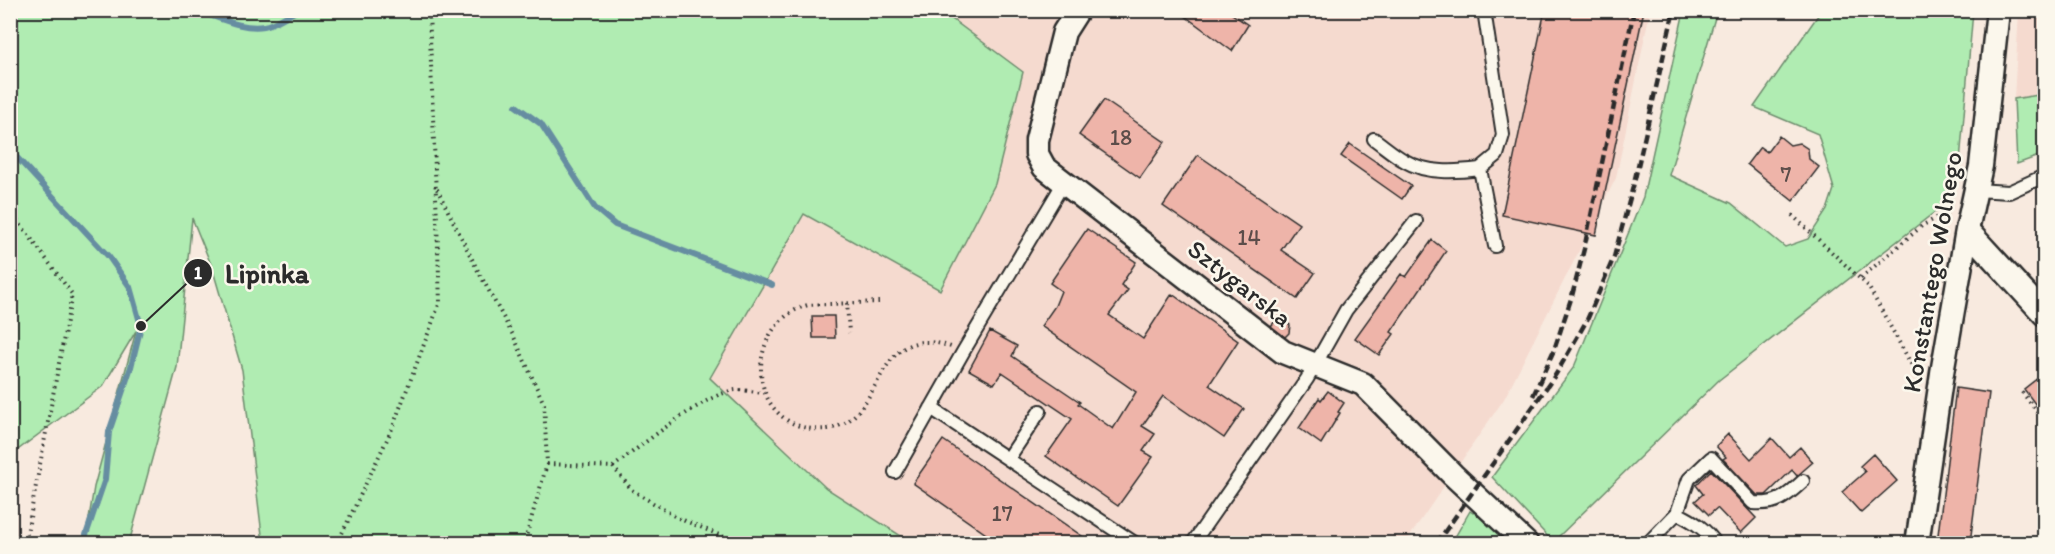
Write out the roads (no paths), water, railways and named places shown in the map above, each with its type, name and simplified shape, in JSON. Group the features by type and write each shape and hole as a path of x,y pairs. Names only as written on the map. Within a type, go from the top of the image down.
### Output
{"street":[{"name":"Sztygarska","path":"1078,10 1064,32 1037,140 1037,154 1044,167 1283,352 1363,384 1453,475 1527,543"},
{"name":"Konstantego Wolnego","path":"1917,543 1942,373 1982,166 1998,10"},
{"path":"1968,230 2044,314"}],"lane":[{"path":"1374,139 1407,162 1430,169 1455,172 1480,169 1497,155 1503,135 1485,10"},
{"path":"1480,169 1495,246"},
{"path":"1976,190 2008,192 2044,176"},
{"path":"895,472 1064,182"},
{"path":"1192,543 1307,379 1346,310 1416,221"},
{"path":"931,408 1136,543"},
{"path":"1008,459 1040,411"},
{"path":"1647,543 1677,513 1689,478 1711,458 1753,503 1765,504 1784,499 1803,482"},
{"path":"1677,513 1709,533 1716,543"}],"waterway":[{"path":"194,10 255,27 268,25 300,10"},
{"path":"516,106 541,124 595,208 615,225 772,285"},
{"path":"10,150 109,257 130,287 141,326 131,367 109,432 105,479 85,544"}],"railway":[{"path":"1533,396 1554,350 1572,296 1634,10"},
{"path":"1436,544 1556,374 1587,320 1614,257 1634,183 1674,10"}],"place":[{"name":"Lipinka","path":"141,326"}]}
